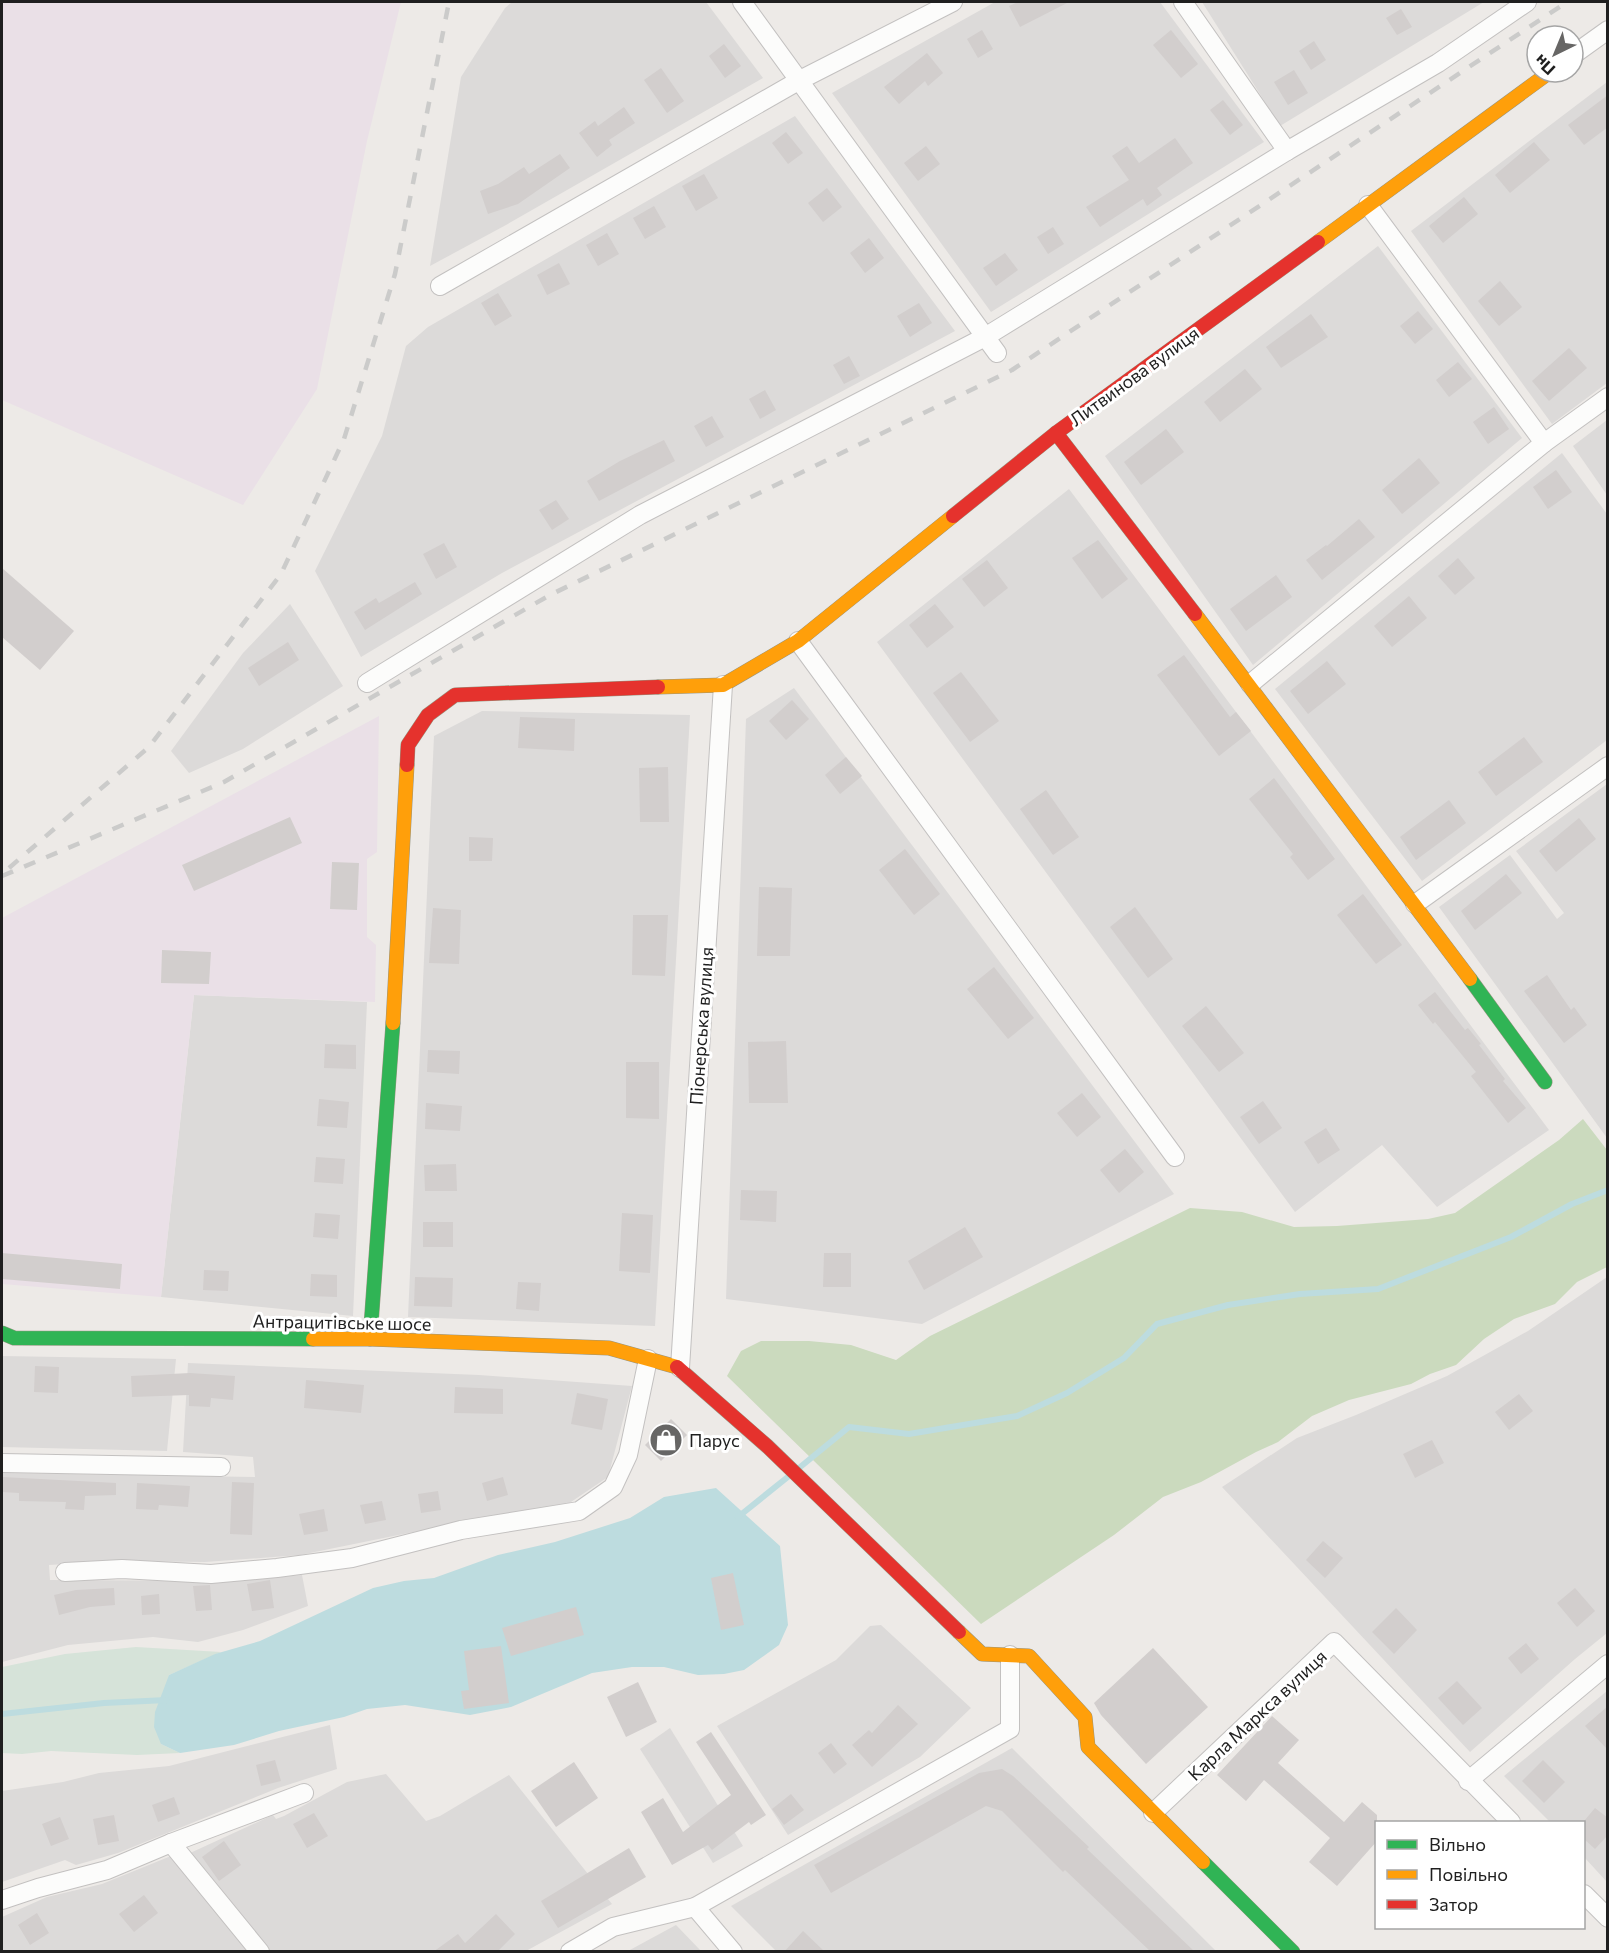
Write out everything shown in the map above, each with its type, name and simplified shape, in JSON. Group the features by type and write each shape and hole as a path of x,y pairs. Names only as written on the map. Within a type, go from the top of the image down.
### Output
{"street":[{"path":"742,2 997,353"},
{"path":"440,286 800,80 953,2"},
{"path":"1183,2 1287,150"},
{"path":"367,683 640,515 985,337 1287,150 1438,63 1527,2"},
{"path":"1585,46 1608,30"},
{"name":"Литвинова вулиця","path":"723,685 798,641 1056,433 1534,84"},
{"path":"1368,205 1544,443"},
{"path":"1250,684 1544,443 1608,397"},
{"path":"1056,433 1250,684 1545,1082"},
{"path":"798,641 1174,1157"},
{"path":"370,1339 396,982 408,745 428,715 455,695 723,685"},
{"name":"Піонерська вулиця","path":"680,1368 723,685"},
{"path":"1415,904 1608,766"},
{"name":"Антрацитівське шосе","path":"2,1333 14,1338 370,1339 609,1348 680,1368"},
{"path":"65,1572 122,1569 211,1574 277,1568 352,1558 461,1530 579,1511 612,1487 628,1455 648,1359"},
{"path":"680,1368 767,1446 982,1654 1029,1656 1085,1717 1088,1747 1293,1952"},
{"path":"2,1463 221,1467"},
{"name":"Карла Маркса вулиця","path":"1153,1813 1334,1642 1468,1781 1510,1821"},
{"path":"570,1952 613,1927 695,1907 1010,1729 1010,1655"},
{"path":"1468,1781 1608,1664"},
{"path":"2,1900 107,1870 171,1843 304,1793"},
{"path":"171,1843 260,1952"},
{"path":"1585,1895 1608,1918"},
{"path":"695,1907 733,1952"}],"shaded area":[{"path":"2,2 401,2 367,141 317,389 243,505 2,400"},
{"path":"512,2 706,2 763,78 430,266 461,77 505,8"},
{"path":"995,2 1160,2 1264,142 991,312 832,93"},
{"path":"1202,2 1484,2 1280,126"},
{"path":"1607,82 1607,383 1552,424 1411,231"},
{"path":"795,116 955,331 502,573 361,657 315,571 382,436 406,346 428,327"},
{"path":"1378,246 1522,438 1253,665 1105,456"},
{"path":"1607,420 1607,495 1573,446"},
{"path":"1562,453 1607,514 1607,740 1422,881 1275,689"},
{"path":"1069,489 1549,1130 1437,1207 1382,1145 1295,1212 877,642"},
{"path":"290,604 343,686 243,749 189,773 171,751 243,653"},
{"path":"794,688 1174,1194 922,1324 726,1299 746,719"},
{"path":"482,711 690,715 655,1326 408,1317 434,736"},
{"path":"379,716 377,852 367,859 367,937 376,945 375,1002 194,995 161,1297 2,1284 2,918"},
{"path":"1607,784 1607,1138 1439,907 1510,855 1557,919 1564,913 1516,851"},
{"path":"194,995 367,1002 353,1316 161,1297"},
{"path":"1607,1277 1607,1633 1470,1752 1222,1487 1297,1438 1447,1376 1528,1331"},
{"path":"2,1356 176,1359 167,1451 2,1447"},
{"path":"188,1363 479,1375 632,1386 608,1477 565,1506 482,1518 300,1555 205,1562 118,1561 49,1565 50,1580 240,1581 302,1575 308,1606 243,1630 198,1642 153,1637 68,1645 2,1662 2,1473 255,1477 253,1457 183,1452"},
{"path":"881,1625 971,1708 920,1757 788,1835 717,1726 836,1660 870,1626"},
{"path":"136,1647 221,1652 169,1675 161,1744 180,1753 137,1755 51,1751 22,1754 2,1753 2,1667 65,1654"},
{"path":"1607,1691 1607,1882 1585,1858 1585,1821 1549,1821 1504,1776"},
{"path":"330,1725 337,1769 278,1788 118,1853 76,1865 65,1860 2,1882 2,1791 63,1782 99,1773 169,1766"},
{"path":"670,1728 743,1846 713,1863 640,1749"},
{"path":"1012,1748 1216,1951 776,1951 731,1906"},
{"path":"386,1774 426,1821 440,1816 509,1775 612,1904 526,1951 268,1951 188,1854 273,1815 276,1819 284,1816 347,1782"},
{"path":"171,1856 251,1951 2,1951 2,1917 47,1897 102,1884"},
{"path":"676,1925 701,1951 628,1951"}],"green space":[{"path":"1583,1119 1607,1150 1607,1267 1577,1282 1555,1304 1514,1319 1484,1339 1456,1365 1430,1374 1411,1384 1349,1400 1312,1416 1278,1442 1201,1482 1163,1497 1114,1535 981,1624 727,1376 741,1351 761,1341 809,1341 851,1345 896,1360 930,1336 1190,1208 1242,1212 1294,1227 1428,1219 1455,1213 1559,1140"}],"water":[{"path":"716,1488 780,1546 788,1625 779,1645 744,1670 724,1674 698,1675 664,1667 632,1667 592,1673 511,1707 470,1715 405,1705 367,1709 234,1745 180,1753 161,1744 154,1727 155,1712 169,1675 215,1654 260,1641 373,1588 404,1581 434,1578 498,1555 555,1542 630,1518 664,1497"}],"building":[{"path":"1018,2 1069,2 1020,27 1009,6"},
{"path":"1401,9 1412,27 1397,35 1386,18"},
{"path":"982,30 993,49 978,58 967,39"},
{"path":"1171,30 1198,64 1181,78 1153,45"},
{"path":"1314,41 1326,60 1311,70 1299,51"},
{"path":"724,44 741,66 725,78 709,56"},
{"path":"927,53 943,73 928,86 925,81 899,104 884,87"},
{"path":"661,68 684,101 667,113 644,80"},
{"path":"1294,70 1308,93 1288,105 1274,82"},
{"path":"1608,95 1608,127 1584,145 1568,125"},
{"path":"1223,100 1243,125 1230,135 1210,110"},
{"path":"624,107 635,123 609,140 612,145 597,157 579,133 595,121 598,126"},
{"path":"786,132 803,153 788,164 772,143"},
{"path":"1175,138 1193,163 1157,188 1162,195 1147,206 1143,199 1100,227 1086,207 1129,180 1112,156 1127,146 1139,163"},
{"path":"1534,142 1550,160 1510,193 1495,175"},
{"path":"926,146 940,164 918,181 904,163"},
{"path":"560,154 570,168 518,204 488,214 480,191 498,184 524,167 529,174"},
{"path":"704,174 718,198 696,211 682,186"},
{"path":"827,188 842,207 823,222 808,203"},
{"path":"1464,197 1478,214 1443,243 1429,226"},
{"path":"654,206 666,227 645,239 633,218"},
{"path":"1053,227 1064,244 1048,254 1037,237"},
{"path":"607,233 619,254 598,266 586,245"},
{"path":"869,238 884,258 865,273 850,253"},
{"path":"1005,253 1018,270 996,286 983,268"},
{"path":"559,263 570,284 547,295 537,275"},
{"path":"1500,281 1522,307 1499,326 1478,301"},
{"path":"498,293 512,316 495,326 481,303"},
{"path":"919,303 932,323 910,337 897,316"},
{"path":"1418,311 1433,329 1415,344 1400,326"},
{"path":"1311,314 1328,337 1281,368 1266,347"},
{"path":"1569,348 1587,368 1549,401 1532,381"},
{"path":"849,356 860,376 844,384 833,365"},
{"path":"1458,362 1472,379 1449,397 1436,380"},
{"path":"1245,369 1262,389 1220,422 1204,402"},
{"path":"765,390 776,410 760,419 749,399"},
{"path":"1494,407 1509,429 1488,444 1473,422"},
{"path":"712,416 724,437 706,447 694,426"},
{"path":"1166,429 1184,452 1141,485 1124,462"},
{"path":"664,440 675,461 599,501 587,481 620,461"},
{"path":"1419,458 1440,483 1402,514 1382,490"},
{"path":"1556,470 1572,492 1548,509 1533,487"},
{"path":"556,500 569,519 552,530 539,510"},
{"path":"1359,519 1375,537 1322,580 1306,560"},
{"path":"1098,540 1128,579 1102,599 1072,558"},
{"path":"444,543 457,567 436,579 423,554"},
{"path":"1458,558 1475,578 1455,595 1438,576"},
{"path":"987,560 1008,588 984,607 962,579"},
{"path":"2,568 74,631 40,670 2,637"},
{"path":"1276,575 1292,597 1246,631 1230,609"},
{"path":"415,582 422,594 365,630 354,612 376,598 379,603"},
{"path":"1409,596 1427,618 1392,647 1374,626"},
{"path":"935,604 954,627 927,648 909,625"},
{"path":"288,642 299,660 259,686 248,668"},
{"path":"1184,655 1230,717 1236,712 1251,731 1219,756 1157,675"},
{"path":"1327,661 1346,684 1308,714 1290,691"},
{"path":"961,672 999,721 970,742 933,693"},
{"path":"792,700 809,719 786,740 769,721"},
{"path":"520,717 575,719 574,751 518,748"},
{"path":"1524,737 1543,762 1496,796 1478,772"},
{"path":"846,757 862,776 840,794 825,775"},
{"path":"668,767 669,822 640,822 639,768"},
{"path":"1274,778 1335,859 1308,880 1290,857 1293,854 1249,799"},
{"path":"1046,790 1079,837 1053,855 1020,809"},
{"path":"1449,800 1466,823 1416,860 1400,837"},
{"path":"290,817 302,843 194,891 182,865"},
{"path":"1579,818 1596,839 1556,872 1539,851"},
{"path":"469,837 493,838 492,861 469,861"},
{"path":"905,849 940,894 914,915 879,870"},
{"path":"332,862 359,863 357,910 330,909"},
{"path":"1506,874 1522,893 1475,930 1461,911"},
{"path":"759,887 792,888 790,956 757,956"},
{"path":"1363,894 1402,945 1376,964 1337,915"},
{"path":"1135,907 1173,959 1148,978 1110,927"},
{"path":"433,908 461,910 459,964 429,963"},
{"path":"633,915 668,915 665,976 632,975"},
{"path":"162,950 211,952 209,984 161,983"},
{"path":"994,967 1034,1018 1008,1039 967,989"},
{"path":"1547,975 1571,1010 1574,1007 1587,1025 1564,1043 1524,991"},
{"path":"1435,992 1465,1030 1468,1028 1481,1044 1479,1045 1505,1079 1503,1081 1526,1108 1508,1123 1471,1076 1476,1072 1418,1005"},
{"path":"1206,1006 1244,1053 1219,1072 1182,1026"},
{"path":"786,1041 788,1103 749,1103 748,1042"},
{"path":"325,1044 356,1045 356,1069 324,1068"},
{"path":"428,1050 460,1051 459,1074 427,1072"},
{"path":"626,1062 659,1062 659,1119 626,1118"},
{"path":"1082,1093 1101,1117 1077,1137 1057,1113"},
{"path":"319,1099 349,1102 347,1128 317,1126"},
{"path":"1263,1101 1282,1128 1259,1144 1240,1117"},
{"path":"426,1103 462,1106 460,1131 425,1129"},
{"path":"1326,1128 1340,1150 1318,1164 1304,1142"},
{"path":"1125,1149 1144,1172 1119,1193 1100,1170"},
{"path":"316,1157 345,1159 343,1184 314,1182"},
{"path":"456,1164 457,1191 425,1191 424,1165"},
{"path":"741,1190 777,1191 776,1222 740,1220"},
{"path":"315,1213 340,1215 338,1239 313,1237"},
{"path":"622,1213 653,1215 650,1273 619,1271"},
{"path":"423,1222 453,1222 453,1247 423,1247"},
{"path":"965,1227 983,1257 924,1290 908,1261"},
{"path":"2,1253 122,1264 120,1289 2,1279"},
{"path":"824,1253 851,1253 851,1287 823,1287"},
{"path":"204,1270 229,1271 228,1291 203,1290"},
{"path":"311,1274 337,1275 337,1297 310,1296"},
{"path":"415,1277 453,1278 452,1307 414,1306"},
{"path":"518,1282 541,1283 539,1311 516,1309"},
{"path":"35,1366 59,1367 58,1393 34,1392"},
{"path":"190,1373 235,1376 233,1400 211,1398 210,1407 189,1406 189,1395 132,1397 131,1376"},
{"path":"306,1380 364,1385 361,1413 304,1408"},
{"path":"455,1387 503,1389 503,1414 454,1413"},
{"path":"577,1393 608,1399 602,1430 571,1424"},
{"path":"1519,1394 1533,1411 1509,1430 1495,1412"},
{"name":"Парус","path":"671,1419 687,1435 661,1461 645,1445"},
{"path":"1432,1440 1444,1463 1415,1478 1403,1454"},
{"path":"2,1477 116,1483 116,1495 85,1496 84,1510 65,1509 66,1502 19,1501 19,1493 2,1492"},
{"path":"503,1477 508,1495 487,1501 482,1483"},
{"path":"232,1482 254,1483 252,1535 230,1534"},
{"path":"137,1483 190,1486 188,1507 159,1505 158,1510 136,1509"},
{"path":"438,1491 441,1510 421,1513 418,1494"},
{"path":"382,1501 386,1520 365,1524 360,1505"},
{"path":"324,1509 328,1531 304,1535 299,1514"},
{"path":"1323,1541 1343,1558 1325,1578 1306,1560"},
{"path":"733,1573 744,1625 721,1630 711,1578"},
{"path":"270,1580 274,1608 252,1611 247,1584"},
{"path":"210,1585 212,1610 196,1611 193,1586"},
{"path":"114,1588 115,1605 90,1607 59,1615 54,1595 76,1590"},
{"path":"1575,1588 1595,1611 1577,1627 1557,1603"},
{"path":"159,1594 160,1614 142,1615 141,1596"},
{"path":"576,1607 584,1635 511,1656 502,1628"},
{"path":"1396,1608 1417,1630 1394,1654 1372,1632"},
{"path":"1526,1643 1539,1659 1521,1674 1508,1658"},
{"path":"501,1646 509,1703 464,1709 461,1691 469,1690 464,1651"},
{"path":"1153,1648 1208,1707 1146,1764 1101,1715 1094,1703"},
{"path":"1457,1681 1482,1708 1463,1725 1438,1698"},
{"path":"638,1682 657,1722 626,1737 607,1697"},
{"path":"898,1705 918,1724 872,1767 852,1745 869,1730 872,1733"},
{"path":"1608,1706 1608,1750 1585,1726"},
{"path":"1272,1716 1299,1740 1278,1763 1344,1822 1362,1802 1377,1815 1375,1843 1337,1886 1309,1862 1330,1838 1264,1780 1246,1801 1217,1775"},
{"path":"711,1732 766,1815 751,1825 749,1822 712,1850 708,1845 672,1865 641,1812 663,1798 683,1832 731,1795 696,1742"},
{"path":"831,1743 847,1764 834,1774 818,1753"},
{"path":"275,1760 281,1781 261,1786 256,1765"},
{"path":"1543,1760 1565,1782 1544,1803 1522,1781"},
{"path":"574,1762 598,1798 556,1827 531,1791"},
{"path":"1002,1769 1013,1776 1089,1847 1087,1849 1195,1952 1151,1952 1065,1870 1063,1872 1002,1811 986,1806 831,1893 814,1865 979,1773"},
{"path":"791,1794 804,1810 784,1825 772,1809"},
{"path":"174,1797 180,1814 158,1822 152,1805"},
{"path":"1595,1808 1608,1818 1608,1835 1595,1849 1585,1840 1584,1821"},
{"path":"314,1813 328,1836 307,1848 293,1824"},
{"path":"114,1815 119,1841 98,1845 93,1819"},
{"path":"60,1817 69,1839 51,1846 42,1824"},
{"path":"224,1841 241,1865 219,1881 202,1857"},
{"path":"629,1848 646,1877 558,1928 541,1901"},
{"path":"144,1895 158,1913 134,1932 119,1914"},
{"path":"37,1913 49,1933 30,1945 18,1925"},
{"path":"496,1914 515,1934 497,1952 433,1952 458,1934 465,1943"},
{"path":"803,1931 825,1952 784,1952"}],"waterway":[{"path":"799,1468 849,1427 909,1434 1017,1416 1067,1393 1124,1358 1157,1324 1228,1305 1300,1294 1378,1289 1511,1237 1572,1204 1608,1190"},
{"path":"738,1517 789,1476"},
{"path":"2,1714 104,1703 167,1700"}],"railway":[{"path":"9,868 149,747 281,574 344,439 395,274 449,2"},
{"path":"2,876 224,782 550,595 1012,370 1567,2"}],"traffic: fast":[{"path":"1470,979 1545,1082"},
{"path":"370,1339 393,1023"},
{"path":"2,1333 14,1338 313,1339"},
{"path":"1203,1862 1293,1952"}],"traffic: slow":[{"path":"1318,242 1534,84"},
{"path":"658,687 723,685 798,641 953,516"},
{"path":"1195,614 1470,979"},
{"path":"393,1023 407,765"},
{"path":"313,1339 609,1348 677,1367"},
{"path":"959,1632 982,1654 1029,1656 1085,1717 1088,1747 1203,1862"}],"traffic: jam":[{"path":"953,516 1056,433 1318,242"},
{"path":"1056,433 1195,614"},
{"path":"407,765 408,745 428,715 455,695 658,687"},
{"path":"677,1367 767,1446 959,1632"}],"place":[{"name":"Парус","path":"666,1440"}]}
